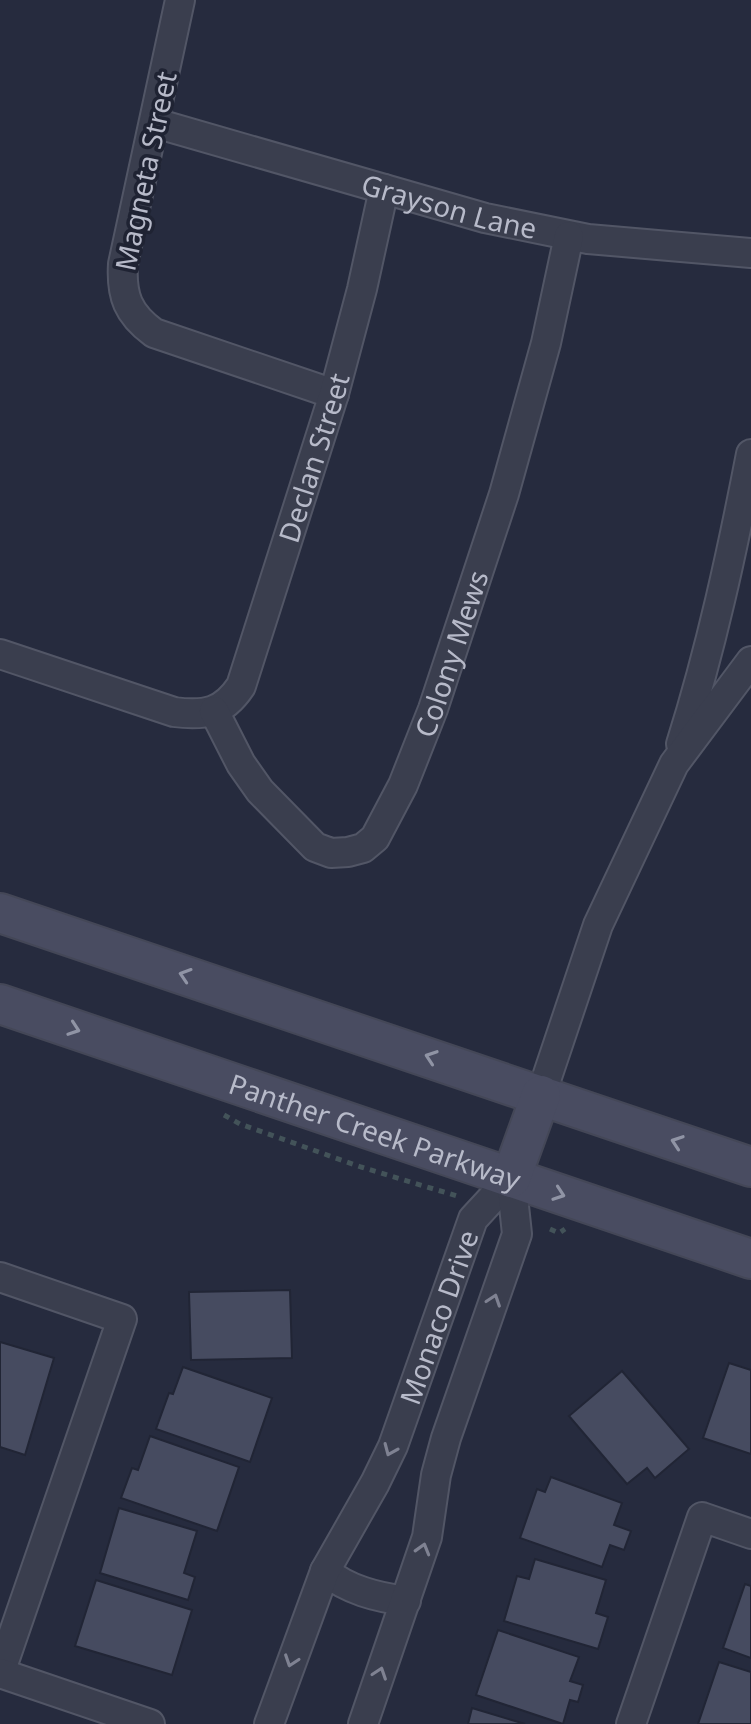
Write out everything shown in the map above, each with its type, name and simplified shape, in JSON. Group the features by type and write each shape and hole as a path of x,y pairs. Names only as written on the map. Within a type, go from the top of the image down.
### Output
{"main road":[{"path":"0,913 751,1167"},
{"name":"Panther Creek Parkway","path":"0,1004 751,1259"},
{"path":"511,1178 541,1095"}],"street":[{"name":"Magneta Street","path":"180,0 123,264 122,286 127,306 139,322 154,333 334,394"},
{"name":"Grayson Lane","path":"155,123 485,218 569,236 751,253"},
{"name":"Declan Street","path":"214,711 231,701 241,686 334,394 384,189"},
{"name":"Colony Mews","path":"214,711 241,764 260,791 315,847 331,853 348,852 363,848 375,838 403,785 429,721 504,494 546,343 569,236"},
{"path":"541,1095 598,925 674,764 741,563 751,454"},
{"path":"0,654 174,712 194,714 214,711"},
{"path":"674,764 751,661"},
{"name":"Monaco Drive","path":"269,1724 325,1571 393,1446 473,1219 511,1178"},
{"name":"Monaco Drive","path":"363,1724 427,1537 436,1475 446,1438 517,1234 511,1178"},
{"path":"0,1277 122,1319 0,1673 150,1724"},
{"path":"631,1724 702,1517 751,1534"},
{"path":"325,1571 341,1584 406,1601"}],"building":[{"path":"290,1290 292,1358 191,1360 189,1292"},
{"path":"0,1342 54,1358 25,1455 0,1447"},
{"path":"729,1363 751,1370 751,1454 703,1438"},
{"path":"183,1367 272,1398 250,1462 156,1429 169,1393 173,1394"},
{"path":"622,1371 689,1449 655,1478 647,1468 627,1484 569,1416"},
{"path":"150,1436 239,1467 217,1531 121,1498 132,1468 138,1470"},
{"path":"551,1477 622,1503 614,1525 631,1531 624,1550 610,1545 602,1567 520,1538 537,1489 545,1492"},
{"path":"119,1508 197,1531 184,1573 195,1577 188,1600 100,1573"},
{"path":"535,1559 606,1580 596,1613 608,1617 598,1649 504,1621 517,1576 529,1579"},
{"path":"96,1580 192,1610 172,1675 75,1646"},
{"path":"745,1584 751,1586 751,1658 723,1648"},
{"path":"498,1630 579,1657 570,1681 583,1685 578,1702 570,1700 563,1724 476,1695"},
{"path":"719,1662 751,1672 751,1724 698,1724"},
{"path":"472,1708 525,1724 468,1724"}]}
